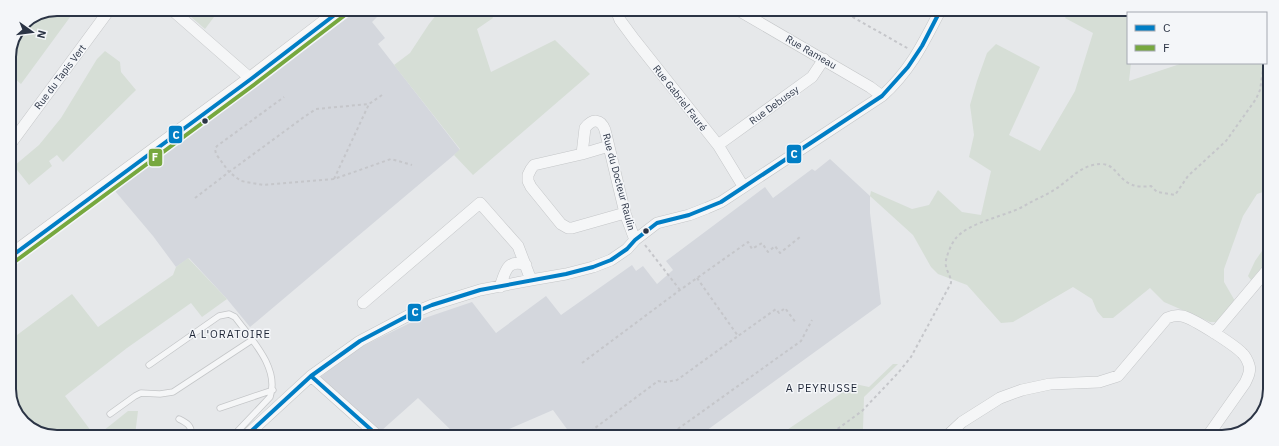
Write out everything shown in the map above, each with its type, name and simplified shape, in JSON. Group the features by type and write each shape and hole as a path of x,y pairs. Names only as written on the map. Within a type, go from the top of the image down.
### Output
{"main road":[{"path":"16,253 251,79 333,16"}],"street":[{"name":"Rue du Tapis Vert","path":"16,137 105,16"},
{"path":"179,16 251,79"},
{"name":"Rue Gabriel Fauré","path":"618,16 634,39 718,145 743,186"},
{"name":"Rue Rameau","path":"749,16 824,59 882,96"},
{"path":"252,430 311,376 360,341 413,312 480,290 566,274 599,265 611,260 639,241 656,223 689,215 721,202 743,186 882,96 896,83 918,54 937,16"},
{"name":"Rue Debussy","path":"718,145 812,77 824,59"},
{"name":"Rue du Docteur Raulin","path":"582,154 585,128 592,122 596,121 603,125 625,213 639,241"},
{"path":"609,146 534,165 530,168 528,180 531,187 561,224 568,228 625,213"},
{"path":"363,303 480,203 518,246 531,280"},
{"path":"500,287 508,266 513,263 526,265"},
{"path":"1214,333 1263,275"},
{"path":"953,430 962,422 1000,398 1050,384 1099,382 1118,376 1167,318 1173,316 1188,318 1214,333 1243,354 1249,365 1249,374 1245,383 1212,430"},
{"path":"311,376 371,430"}],"lane":[{"path":"149,365 219,316 229,314 235,317 269,364 273,382 273,390 267,401 239,430"},
{"path":"110,414 141,393 160,394 173,392 252,340"},
{"path":"220,408 273,390"},
{"path":"179,419 189,424 191,430"}],"path":[{"path":"851,16 918,54"},
{"path":"836,430 862,411 911,357 951,283 951,276 945,265 948,253 955,239 963,230 1016,210 1054,190 1088,166 1102,164 1106,165 1114,170 1126,183 1132,186 1140,188 1151,186 1157,192 1175,195 1188,176 1226,140 1256,99 1260,90 1263,70"},
{"path":"195,198 304,117 316,110 369,104 382,95"},
{"path":"284,97 215,149 216,154 229,172 241,181 262,185 334,179 391,159 412,165"},
{"path":"334,179 369,104"},
{"path":"582,363 696,278 748,242 752,250 762,243 768,252 775,246 780,253 800,237"},
{"path":"639,241 680,290"},
{"path":"696,278 738,336"},
{"path":"592,430 658,381 665,382 677,380 776,309 779,313 786,308 796,323"},
{"path":"676,430 801,341 812,320"}],"shaded area":[{"path":"57,16 71,16 21,84 16,80 16,57 19,42 23,34 34,23 42,19"},
{"path":"190,16 215,16 205,29"},
{"path":"350,16 376,16 372,22 385,38 378,44 460,150 250,327 227,299 189,258 176,267 153,236 115,191"},
{"path":"435,16 492,16 493,18 477,29 491,72 555,40 590,74 473,175 454,155 460,149 394,65 410,53"},
{"path":"1067,16 1127,16 1127,64 1131,64 1129,81 1180,64 1263,64 1263,192 1257,194 1243,216 1224,269 1224,282 1235,301 1216,322 1210,322 1164,302 1150,288 1113,318 1103,318 1097,311 1092,299 1073,287 1013,322 1001,323 967,285 938,274 931,267 913,235 870,196 871,191 912,209 929,205 938,190 962,212 981,215 991,171 969,157 974,135 970,105 987,53 996,44 1040,67 1009,135 1040,151 1075,91 1093,33 1065,18"},
{"path":"105,51 120,62 121,72 136,90 63,162 57,155 49,161 52,166 29,185 16,169 16,164 39,145 61,118 97,59"},
{"path":"830,159 870,196 870,213 881,304 707,430 568,430 553,410 507,430 451,430 418,398 382,430 380,430 319,378 359,348 367,344 410,323 472,302 496,333 546,296 561,315 632,265 636,271 643,266 657,284 673,270 666,261 765,187 773,198 812,169 815,171"},
{"path":"1263,250 1263,266 1251,280 1248,276 1255,261"},
{"path":"188,258 227,299 202,317 191,303 127,348 65,396 90,430 49,429 39,426 28,418 17,399 16,336 72,294 98,327 173,275 176,267"},
{"path":"893,364 898,364 864,397 863,430 787,430 855,384 869,387"},
{"path":"128,411 138,411 136,430 104,430"}],"transit line":[{"name":"C","path":"16,253 251,79 333,16"},
{"name":"F","path":"16,261 255,84 344,16"},
{"name":"C","path":"252,430 311,376 360,341 413,313 432,305 480,290 566,274 593,267 611,260 627,249 635,240 657,223 689,215 721,202 882,96 908,67 922,46 937,16"},
{"name":"C","path":"311,376 371,430"}],"district":[{"name":"A L'ORATOIRE","path":"230,334"},
{"name":"A PEYRUSSE","path":"822,388"}]}
